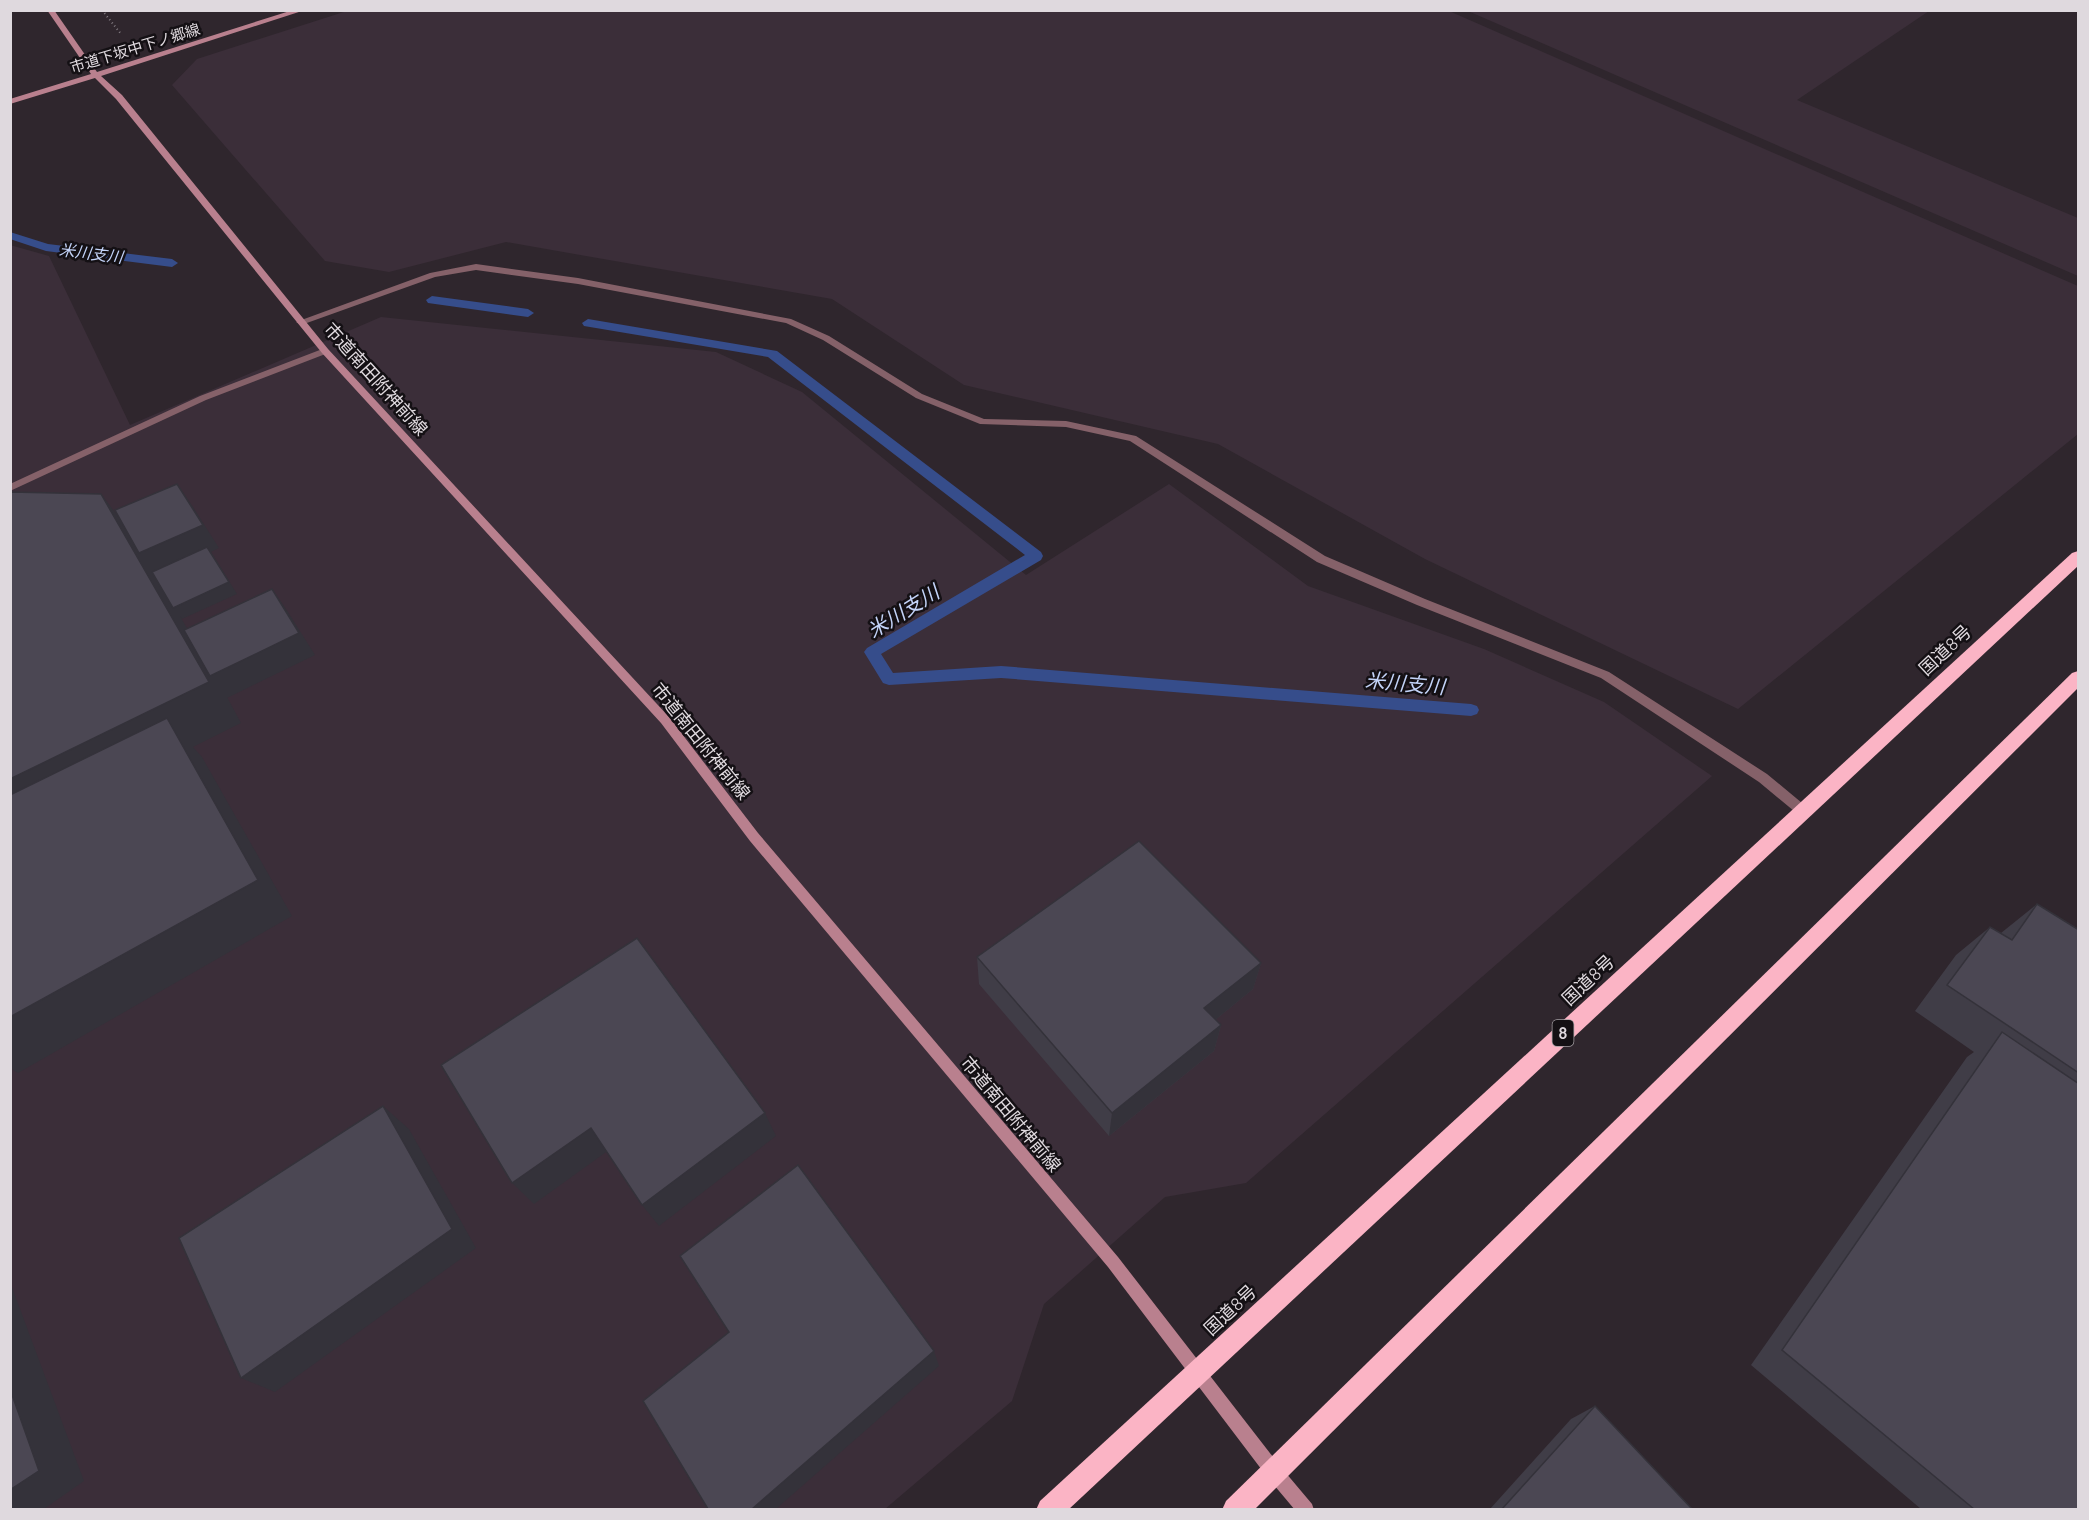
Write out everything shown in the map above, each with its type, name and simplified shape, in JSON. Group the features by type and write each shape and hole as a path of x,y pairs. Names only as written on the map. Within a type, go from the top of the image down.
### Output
{"highway":[{"name":"国道8号","path":"1049,1509 2079,557"},
{"path":"1235,1509 2079,678"}],"street":[{"name":"市道南田附神前線","path":"50,10 95,74 119,97 325,351 665,720 754,837 1113,1262 1274,1472 1306,1509"},
{"name":"市道下坂中下ノ郷線","path":"10,102 302,10"},
{"path":"302,322 433,275 476,267 579,281 788,321 826,338 919,396 983,422 1066,424 1133,438 1321,559 1421,602 1605,675 1763,778 1804,812"},
{"path":"10,488 203,399 325,351"}],"shaded area":[{"path":"350,10 1449,11 2078,286 2078,434 1738,709 1425,559 1218,444 964,385 832,299 506,242 389,272 325,261 172,85 197,59"},
{"path":"1468,11 1929,11 1797,100 2078,218 2078,276"},
{"path":"10,245 49,256 130,425 381,317 716,352 802,392 1026,575 1169,484 1308,586 1484,649 1604,702 1712,776 1246,1183 1165,1197 1044,1304 1012,1401 885,1509 11,1509"}],"building":[{"path":"177,484 203,525 139,553 115,510"},
{"path":"10,492 101,494 209,682 10,779"},
{"path":"207,547 229,582 173,608 152,572"},
{"path":"272,589 299,633 210,676 184,630"},
{"path":"167,718 258,880 10,1017 10,795"},
{"path":"1139,841 1261,963 1204,1008 1221,1025 1112,1113 977,957"},
{"path":"2037,904 2079,930 2079,1073 1947,985 1990,927 2012,940"},
{"path":"637,938 765,1113 642,1205 591,1128 512,1183 441,1065"},
{"path":"2002,1032 2079,1084 2079,1509 1974,1509 1782,1350"},
{"path":"383,1106 452,1229 241,1378 179,1238"},
{"path":"798,1165 934,1351 752,1509 708,1509 643,1401 729,1332 680,1256"},
{"path":"10,1389 39,1471 10,1490"},
{"path":"1595,1406 1692,1509 1502,1509"}],"waterway":[{"name":"米川支川","path":"10,235 46,247 172,263"},
{"name":"米川支川","path":"432,300 528,313"},
{"name":"米川支川","path":"588,323 772,354 1036,556 872,652 889,679 1001,672 1471,710"}]}
